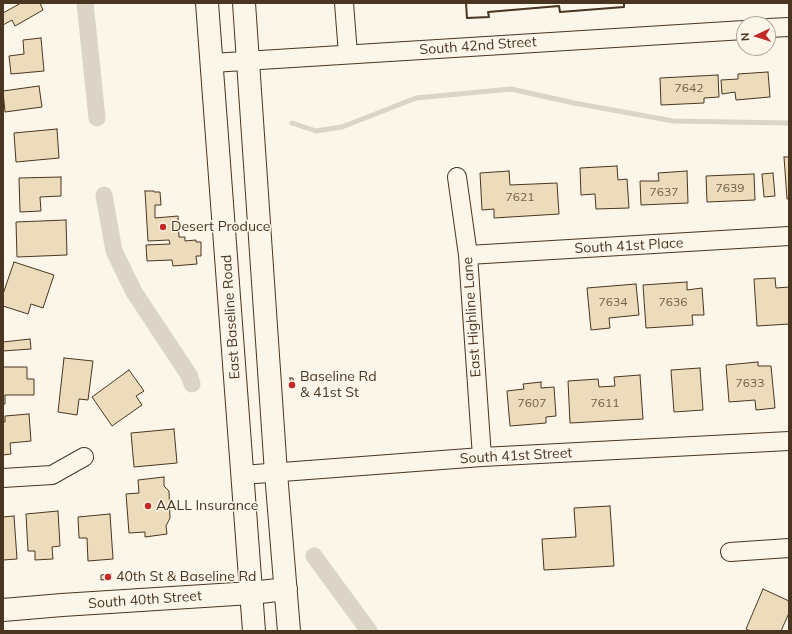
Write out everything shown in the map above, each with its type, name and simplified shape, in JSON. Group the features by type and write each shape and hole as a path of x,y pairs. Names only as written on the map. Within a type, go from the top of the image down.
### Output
{"main road":[{"name":"East Baseline Road","path":"207,3 254,631"},
{"path":"244,3 276,473 289,631"},
{"name":"South 40th Street","path":"3,610 251,593 286,589"}],"street":[{"path":"344,3 348,54"},
{"path":"776,28 789,27"},
{"name":"South 42nd Street","path":"212,63 736,30"},
{"name":"East Highline Lane","path":"457,177 468,255 482,457"},
{"name":"South 41st Place","path":"468,255 789,236"},
{"name":"South 41st Street","path":"242,475 482,457 789,441"},
{"path":"3,478 52,475 84,457"},
{"path":"730,552 789,548"}],"building":[{"path":"21,3 40,3 43,10 15,26 12,20 3,25 3,13"},
{"path":"41,38 44,71 11,74 9,56 24,54 23,40"},
{"path":"768,72 770,97 736,100 735,92 722,94 721,80 738,79 738,74"},
{"path":"718,75 719,97 704,98 704,103 661,105 660,78"},
{"path":"39,86 42,107 5,112 3,91"},
{"path":"57,129 59,158 16,162 14,133"},
{"path":"784,157 789,157 789,199 787,199"},
{"path":"617,166 618,180 627,179 629,208 596,209 595,194 581,195 580,168"},
{"path":"509,171 510,185 557,183 559,214 494,218 494,209 482,210 480,173"},
{"path":"687,171 688,203 641,205 640,181 659,181 658,173"},
{"path":"773,173 775,196 764,197 762,174"},
{"path":"754,174 755,200 707,202 706,176"},
{"path":"61,177 61,196 40,197 41,211 20,212 19,178"},
{"name":"Desert Produce","path":"145,191 160,192 161,205 155,205 155,218 178,216 179,237 185,237 185,241 196,240 196,242 201,242 201,256 196,256 197,264 173,266 172,260 147,261 146,245 170,244 169,240 148,241"},
{"path":"66,220 67,255 17,257 16,222"},
{"path":"14,262 54,275 43,308 31,304 28,314 3,306 3,294"},
{"path":"775,278 776,288 789,287 789,324 757,326 754,279"},
{"path":"687,282 687,290 702,288 704,315 692,315 693,325 646,328 643,285"},
{"path":"636,284 639,315 609,318 610,328 591,330 587,288"},
{"path":"30,339 31,349 3,351 3,342"},
{"path":"64,358 93,361 88,400 79,399 77,415 58,412"},
{"path":"758,362 758,366 771,366 775,408 756,410 755,400 729,402 726,365"},
{"path":"3,367 27,367 27,379 34,379 34,395 5,395 5,404 3,404"},
{"path":"700,368 703,410 674,412 671,370"},
{"path":"129,370 144,391 136,396 142,405 112,426 92,397"},
{"path":"640,375 643,419 570,423 568,381 598,379 599,387 615,386 614,377"},
{"path":"290,378 293,378 294,387 291,388"},
{"path":"541,382 541,388 554,387 556,416 546,417 546,423 510,426 507,391 524,389 523,384"},
{"path":"29,414 31,441 10,443 11,454 3,455 3,422 5,422 5,416"},
{"path":"174,429 177,463 134,467 131,433"},
{"name":"AALL Insurance","path":"164,477 164,486 169,491 170,518 166,526 167,534 145,537 145,532 129,533 126,494 139,493 138,480"},
{"path":"610,506 614,566 544,570 542,539 576,537 574,508"},
{"path":"58,511 60,546 52,547 53,559 35,560 35,551 28,551 26,514"},
{"path":"110,514 113,559 88,561 87,538 79,538 78,517"},
{"path":"14,516 17,559 3,560 3,517"},
{"path":"111,574 111,579 101,580 101,575"},
{"path":"763,589 789,601 789,613 781,631 750,631 746,629"}],"waterway":[{"path":"85,3 97,118"},
{"path":"292,123 316,131 342,127 416,98 511,89 574,103 673,121 789,123"},
{"path":"104,195 114,251 134,292 189,375 192,384"},
{"path":"314,556 369,631"}],"wall":[{"path":"466,3 467,18 489,17 488,12 559,6 560,12 624,7 624,3"}],"place":[{"name":"Desert Produce","path":"163,227"},
{"name":"Baseline Rd & 41st St","path":"292,385"},
{"name":"AALL Insurance","path":"148,506"},
{"name":"40th St & Baseline Rd","path":"108,577"}]}
